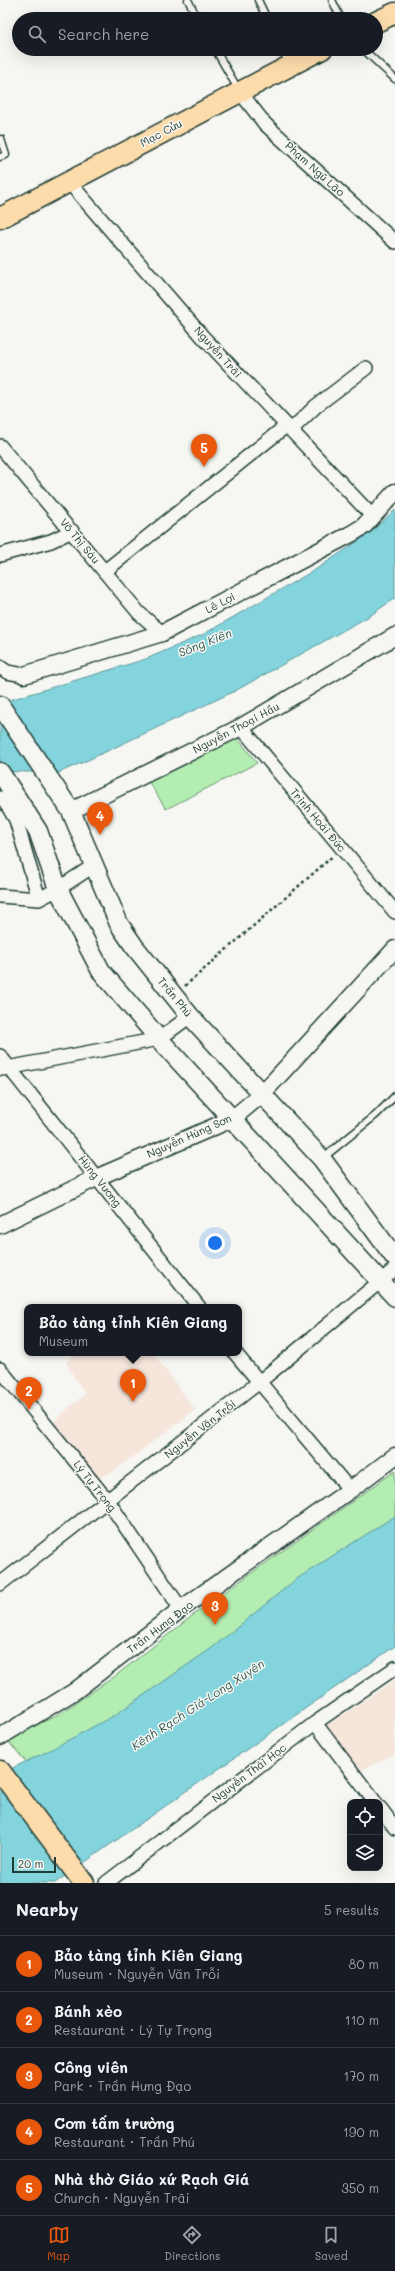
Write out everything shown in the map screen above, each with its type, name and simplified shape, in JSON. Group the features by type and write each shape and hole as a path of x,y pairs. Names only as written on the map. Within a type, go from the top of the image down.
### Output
{"main road":[{"path":"383,19 395,14"},
{"name":"Mạc Cửu","path":"0,217 240,92 286,58"},
{"name":"Trần Phú","path":"0,705 71,811 93,866 119,924 190,1016 322,1159 395,1258"},
{"path":"0,772 32,821 58,889 101,971 159,1039 395,1297"},
{"path":"0,1771 83,1882"}],"street":[{"name":"Phạm Ngũ Lão","path":"240,92 265,124 395,242"},
{"name":"Nguyễn Trãi","path":"69,182 203,337 373,517"},
{"path":"105,571 366,368"},
{"name":"Võ Thị Sáu","path":"0,446 139,613 162,633"},
{"name":"Lê Lợi","path":"24,675 162,633 319,553 351,534 373,517 395,492"},
{"path":"0,555 51,541 72,531"},
{"name":"Nguyễn Thoại Hầu","path":"71,811 242,727 395,636"},
{"path":"0,667 7,672 24,675"},
{"name":"Trịnh Hoài Đức","path":"242,727 395,912"},
{"path":"0,798 3,798 16,820 39,899"},
{"path":"0,896 39,899 58,889 93,866"},
{"name":"Nguyễn Hùng Sơn","path":"0,1226 98,1177 232,1119 262,1094 395,949"},
{"path":"4,1068 159,1039 190,1016"},
{"name":"Hùng Vương","path":"0,1056 4,1068 98,1177 197,1304"},
{"name":"Nguyễn Văn Trỗi","path":"0,1584 258,1383 395,1269"},
{"path":"237,1356 258,1383 350,1490"},
{"name":"Lý Tự Trọng","path":"0,1369 108,1501 181,1609"},
{"name":"Trần Hưng Đạo","path":"0,1737 75,1691 181,1609 350,1490 395,1456"},
{"name":"Nguyễn Thái Học","path":"106,1883 315,1723 395,1668"},
{"path":"315,1723 373,1799"},
{"path":"383,1812 395,1828"}],"lane":[{"path":"188,0 194,12"},
{"path":"258,0 264,12"},
{"path":"332,0 338,12"},
{"path":"219,56 240,92"},
{"path":"370,56 395,79"},
{"path":"0,158 6,155 1,139"},
{"path":"322,1159 376,1115 395,1096"}],"path":[{"path":"174,996 342,848"}],"shaded area":[{"path":"72,1356 155,1356 195,1410 114,1471 98,1479 52,1423 85,1394 66,1363"},
{"path":"395,1680 395,1754 357,1772 324,1727"}],"green space":[{"path":"236,736 257,763 166,809 149,782"},
{"path":"395,1471 395,1525 177,1683 30,1766 6,1739 56,1716 114,1677 201,1609"}],"water":[{"name":"Sông Kiên","path":"395,510 395,598 371,615 235,691 58,773 0,771 0,699 10,700 146,659 204,634 318,568 369,534"},
{"name":"Kênh Rạch Giá-Long Xuyên","path":"395,1516 395,1646 55,1883 0,1883 0,1774 48,1751 115,1715 212,1648 295,1580"}],"place":[{"name":"Nhà thờ Giáo xứ Rạch Giá","path":"204,467"},
{"name":"Cơm tấm trường","path":"100,835"},
{"name":"Bảo tàng tỉnh Kiên Giang","path":"133,1402"},
{"name":"Bánh xèo","path":"29,1410"},
{"name":"Công viên","path":"215,1625"}]}
